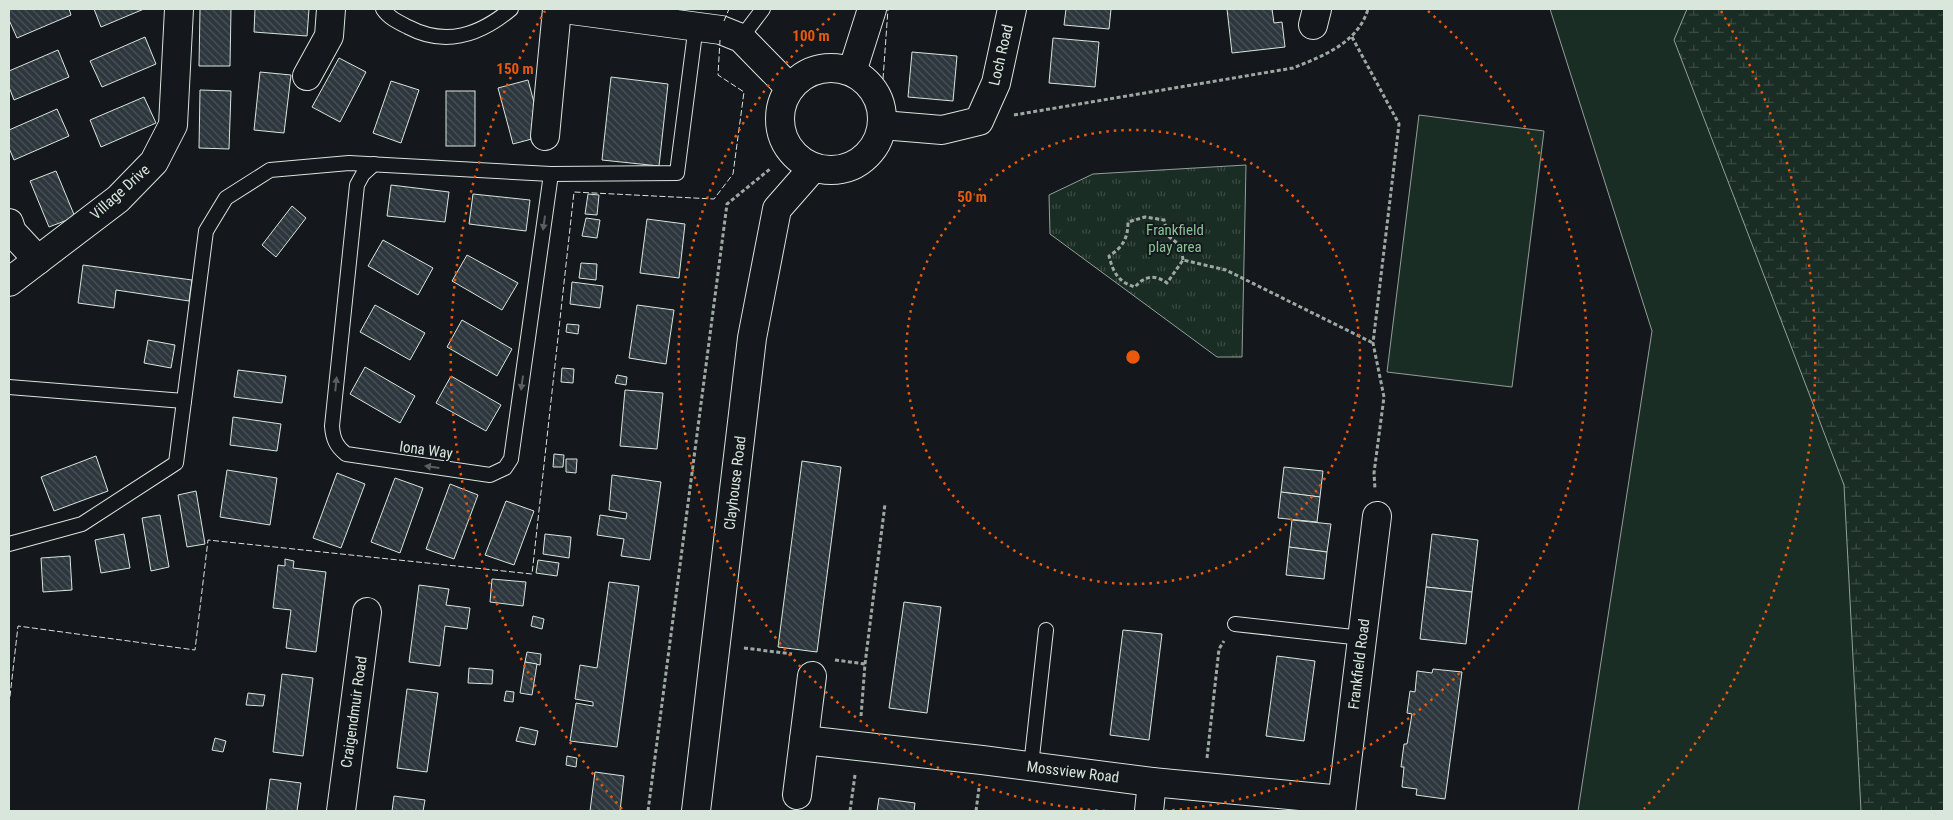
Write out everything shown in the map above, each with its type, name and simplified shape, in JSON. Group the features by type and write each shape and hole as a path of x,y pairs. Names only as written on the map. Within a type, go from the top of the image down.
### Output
{"street":[{"name":"Village Drive","path":"9,282 118,199 154,162 173,125 179,9"},
{"path":"307,76 337,37 331,9"},
{"path":"544,136 558,9"},
{"path":"564,9 721,30 741,38 789,88"},
{"path":"852,72 872,9"},
{"name":"Loch Road","path":"979,121 996,83 1012,9"},
{"path":"836,67 852,72 864,79 881,105 882,125 875,147 860,162 838,171 813,168 790,152 779,128 780,106 789,88 818,69 836,67"},
{"path":"882,125 942,130 979,121"},
{"name":"Clayhouse Road","path":"696,811 752,338 777,210 813,168"},
{"path":"9,223 12,232 38,260"},
{"name":"Frankfield Road","path":"1342,806 1377,516"},
{"name":"Craigendmuir Road","path":"341,811 367,612"},
{"path":"797,795 812,676"},
{"name":"Mossview Road","path":"804,740 1203,787 1342,806"},
{"path":"1149,811 1152,782"}],"lane":[{"path":"383,9 388,16 423,35 457,38 491,25 511,9"},
{"path":"741,38 763,9"},
{"path":"9,544 82,524 176,464 206,231 226,198 270,170 350,163 551,174 677,173 696,26"},
{"name":"Iona Way","path":"374,164 363,174 357,185 332,426 333,439 346,454 490,476 505,468 511,458 551,174"},
{"path":"9,388 184,401"},
{"path":"1235,624 1362,638"},
{"path":"1031,766 1046,630"}],"path":[{"path":"979,121 1293,68 1324,56 1352,37 1368,9"},
{"path":"1352,37 1399,124 1373,343 1384,397 1374,473 1377,516"},
{"path":"648,811 728,204 790,152"},
{"path":"1145,217 1164,220 1168,236 1181,246 1183,260 1167,283 1162,279 1150,277 1144,278 1136,287 1122,281 1113,272 1109,256 1123,244 1128,234 1128,222 1145,217"},
{"path":"1183,260 1226,270 1373,343"},
{"path":"850,811 858,746 864,664 886,504"},
{"path":"1203,787 1219,649 1235,624"}],"green space":[{"path":"1550,9 1944,9 1944,811 1578,811 1652,331"},
{"path":"1687,9 1944,9 1944,811 1861,811 1844,485 1674,40"},
{"path":"1419,115 1544,131 1512,387 1387,372"},
{"name":"Frankfield play area","path":"1246,165 1242,357 1217,357 1050,234 1049,195 1093,174"}],"building":[{"path":"69,9 71,15 17,38 9,20 9,10"},
{"path":"94,9 144,9 101,27"},
{"path":"200,9 231,9 230,66 199,66"},
{"path":"255,9 309,9 307,36 254,32"},
{"path":"1066,9 1111,9 1109,29 1064,25"},
{"path":"1227,9 1272,9 1274,23 1282,22 1285,47 1232,53"},
{"path":"145,37 156,64 102,87 90,61"},
{"path":"1053,38 1099,42 1095,87 1049,83"},
{"path":"58,50 69,77 14,100 9,87 9,71"},
{"path":"912,52 957,56 953,101 908,97"},
{"path":"339,58 366,72 340,122 312,107"},
{"path":"260,72 291,75 284,133 254,130"},
{"path":"611,77 668,84 659,166 602,160"},
{"path":"528,80 543,136 513,144 498,88"},
{"path":"391,81 419,90 401,143 373,133"},
{"path":"200,90 231,91 229,149 199,148"},
{"path":"446,91 475,91 475,146 446,146"},
{"path":"144,97 156,123 101,147 90,120"},
{"path":"57,109 69,136 14,160 9,148 9,130"},
{"path":"56,171 75,217 49,227 30,181"},
{"path":"391,185 449,192 445,222 387,216"},
{"path":"473,194 530,200 526,231 469,224"},
{"path":"588,194 599,195 597,215 585,214"},
{"path":"292,206 306,218 276,257 262,245"},
{"path":"586,218 600,220 597,238 582,236"},
{"path":"647,219 685,224 679,278 640,273"},
{"path":"383,240 433,268 418,295 368,266"},
{"path":"467,255 518,283 502,310 452,281"},
{"path":"581,263 597,264 596,280 579,278"},
{"path":"83,265 192,280 189,301 116,290 114,308 78,303"},
{"path":"572,282 603,286 600,308 570,304"},
{"path":"375,305 425,333 410,360 360,332"},
{"path":"637,305 674,310 666,364 629,358"},
{"path":"462,320 512,349 497,376 447,347"},
{"path":"567,324 579,325 578,334 566,332"},
{"path":"148,340 175,345 171,368 144,363"},
{"path":"365,367 415,396 400,423 350,394"},
{"path":"562,368 574,369 573,383 561,382"},
{"path":"238,370 286,376 282,403 234,397"},
{"path":"617,375 627,377 626,385 615,383"},
{"path":"451,376 501,405 486,431 436,403"},
{"path":"625,390 663,393 657,449 620,446"},
{"path":"233,417 281,424 277,451 230,445"},
{"path":"554,454 564,455 563,467 553,467"},
{"path":"96,456 108,491 54,511 41,477"},
{"path":"566,459 577,459 576,473 566,472"},
{"path":"802,461 841,467 817,652 778,647"},
{"path":"1284,467 1323,471 1320,497 1281,492"},
{"path":"227,470 277,478 270,525 220,517"},
{"path":"337,473 365,484 341,548 313,538"},
{"path":"612,475 661,482 650,560 621,556 624,539 597,535 600,515 626,519 627,513 609,510"},
{"path":"395,478 423,488 400,553 371,542"},
{"path":"450,484 478,495 454,559 426,549"},
{"path":"196,491 205,544 187,547 178,495"},
{"path":"1281,492 1320,497 1317,522 1278,518"},
{"path":"506,501 534,511 514,565 485,555"},
{"path":"160,515 169,567 151,571 142,518"},
{"path":"1292,520 1331,524 1327,552 1289,547"},
{"path":"124,534 130,568 101,573 95,540"},
{"path":"545,534 571,537 569,558 543,554"},
{"path":"1432,534 1478,540 1472,592 1426,587"},
{"path":"1289,547 1327,552 1324,579 1286,575"},
{"path":"70,556 72,590 43,592 41,558"},
{"path":"285,559 294,561 293,568 326,572 316,652 286,648 291,610 273,608 278,565 285,566"},
{"path":"538,560 559,563 557,576 536,573"},
{"path":"492,579 526,582 523,606 490,602"},
{"path":"609,582 639,586 617,747 570,741 576,703 593,706 593,702 575,699 580,665 597,668"},
{"path":"419,585 449,589 446,605 470,608 467,629 445,626 440,666 409,662"},
{"path":"1426,587 1472,592 1466,644 1420,639"},
{"path":"904,602 941,607 927,713 889,708"},
{"path":"533,616 544,619 542,629 531,626"},
{"path":"1123,630 1162,634 1149,740 1110,735"},
{"path":"527,652 541,654 540,665 525,662"},
{"path":"1277,656 1315,661 1304,741 1266,736"},
{"path":"525,662 537,664 532,695 520,693"},
{"path":"469,668 493,670 492,684 468,683"},
{"path":"1433,669 1462,672 1445,799 1416,795 1417,789 1402,787 1404,767 1401,767 1404,744 1407,744 1412,714 1407,713 1410,691 1415,692 1417,671 1432,673"},
{"path":"282,674 313,678 303,756 273,752"},
{"path":"407,689 438,693 427,772 397,768"},
{"path":"506,691 514,692 513,702 504,701"},
{"path":"248,693 265,695 263,706 246,705"},
{"path":"520,727 538,731 535,745 516,741"},
{"path":"215,738 226,741 223,752 212,750"},
{"path":"567,756 577,758 576,767 566,765"},
{"path":"595,772 624,776 620,811 590,811"},
{"path":"270,779 301,783 297,811 266,811"},
{"path":"394,796 425,800 423,811 392,811"},
{"path":"879,798 915,803 914,811 877,811"}],"fence":[{"path":"724,21 729,9"},
{"path":"883,79 888,9"},
{"path":"9,705 18,626 195,650 208,540 532,574 574,192 714,199 733,174 744,92 718,75 720,40"}]}
